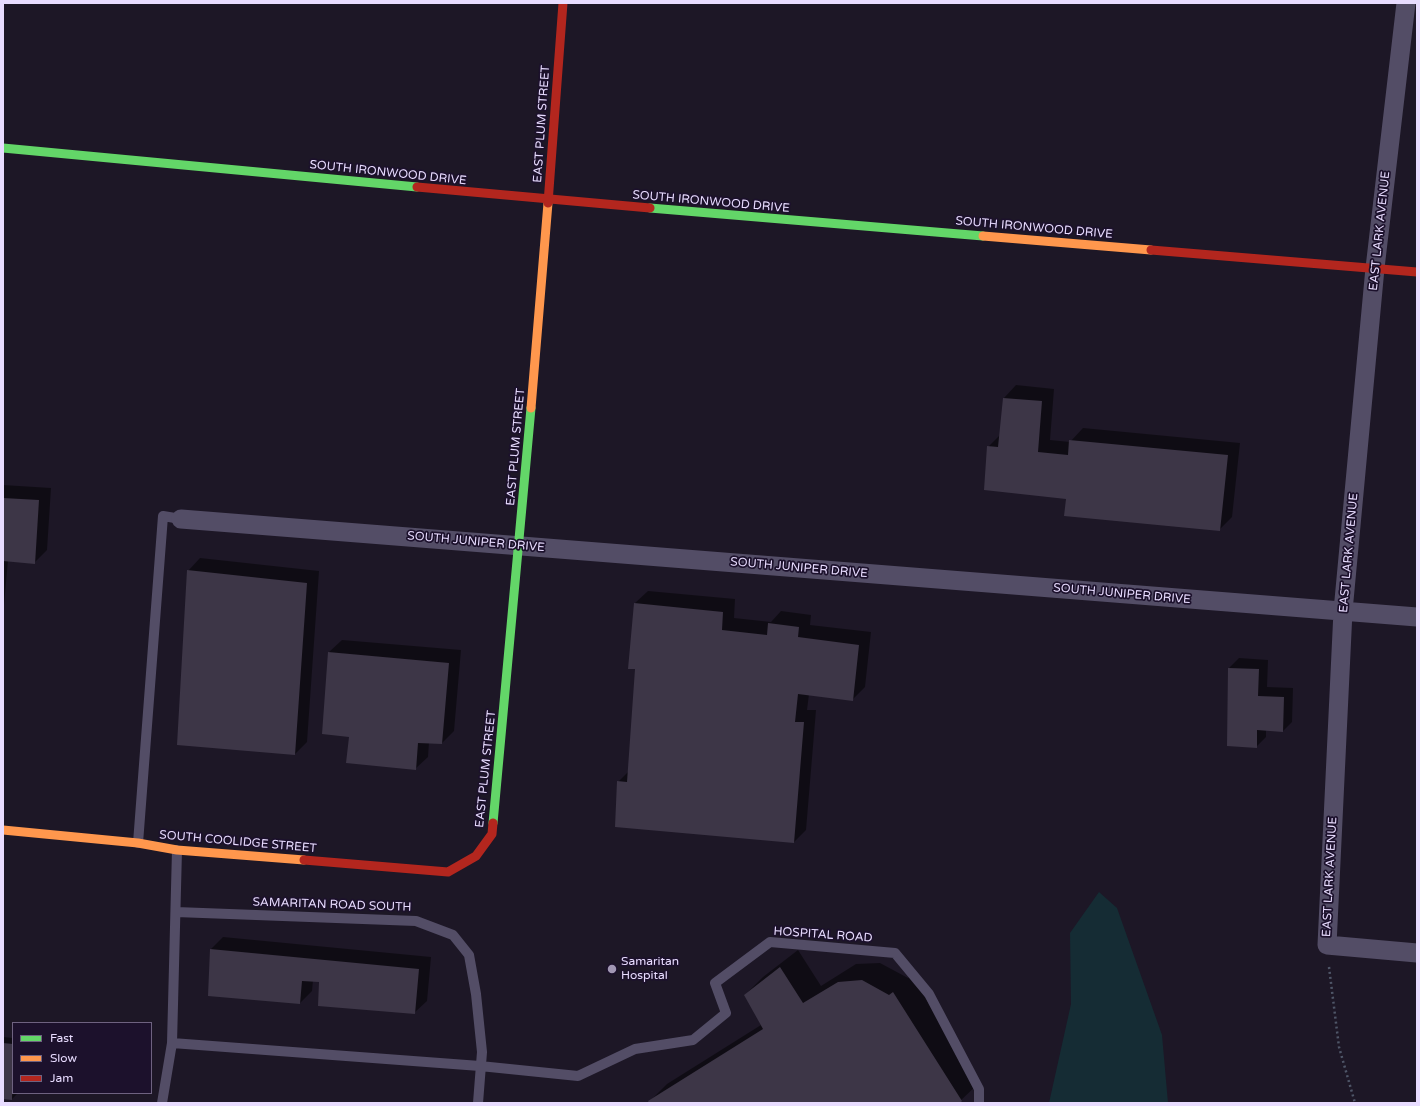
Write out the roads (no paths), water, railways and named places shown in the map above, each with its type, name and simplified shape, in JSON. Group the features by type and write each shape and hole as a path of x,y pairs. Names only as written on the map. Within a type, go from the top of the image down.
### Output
{"street":[{"name":"EAST PLUM STREET","path":"448,872 476,856 492,834 520,546 549,200 563,3"},
{"name":"EAST LARK AVENUE","path":"1406,3 1375,268 1343,611 1327,945 1417,953"},
{"name":"SOUTH IRONWOOD DRIVE","path":"3,148 549,200 1417,272"},
{"name":"SOUTH JUNIPER DRIVE","path":"180,519 1417,617"},
{"name":"SOUTH COOLIDGE STREET","path":"3,830 138,843 177,850 448,872"}],"lane":[{"path":"138,843 163,516 180,519"},
{"path":"162,1103 172,1043 177,850"},
{"name":"SAMARITAN ROAD SOUTH","path":"176,912 416,921 453,935 470,955 476,994 482,1052 478,1103"},
{"name":"HOSPITAL ROAD","path":"480,1066 578,1076 635,1048 693,1040 726,1014 715,983 770,942 895,953 929,994 979,1089 979,1103"},
{"path":"172,1043 480,1066"}],"place":[{"name":"Samaritan Hospital","path":"612,969"}]}
